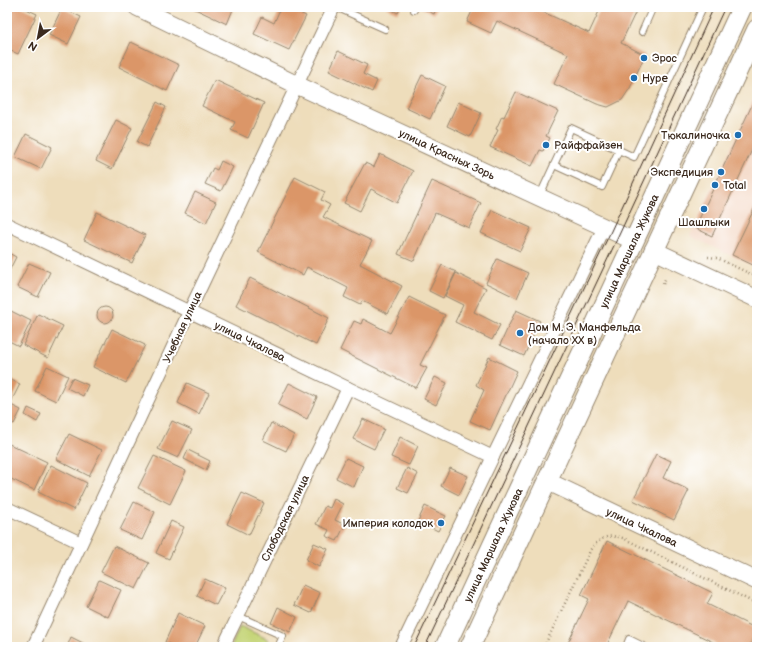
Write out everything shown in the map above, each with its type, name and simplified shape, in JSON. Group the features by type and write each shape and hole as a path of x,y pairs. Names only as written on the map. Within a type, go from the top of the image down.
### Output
{"main road":[{"name":"улица Красных Зорь","path":"137,7 297,85 757,299"},
{"name":"улица Маршала Жукова","path":"445,647 742,7"},
{"name":"улица Маршала Жукова","path":"470,647 548,481 653,250 757,29"},
{"name":"улица Чкалова","path":"527,472 757,581"}],"street":[{"name":"Учебная улица","path":"33,647 189,312 335,7"},
{"name":"улица Чкалова","path":"7,224 493,457"},
{"path":"401,647 604,227"},
{"name":"Слободская улица","path":"223,647 348,388"},
{"path":"7,508 81,543"}],"lane":[{"path":"335,7 386,29"},
{"path":"642,32 653,7"},
{"path":"539,197 571,128 634,157 704,7"},
{"path":"554,165 602,187 619,150"},
{"path":"238,616 283,636 278,647"},
{"path":"626,647 630,639 645,647"}],"path":[{"path":"706,257 717,258 757,277"},
{"path":"663,284 666,276"},
{"path":"544,647 591,549 605,537 617,536 623,538 757,604"}],"shaded area":[{"path":"757,91 757,268 690,236"}],"green space":[{"path":"240,626 269,640 266,647 231,647"}],"building":[{"path":"9,7 22,7 37,14 18,54 7,49 7,11"},
{"path":"234,7 227,24 193,8"},
{"path":"281,7 287,7 306,16 289,50 254,34 262,17 274,23"},
{"path":"386,7 401,7 398,13"},
{"path":"420,7 437,7 434,14"},
{"path":"474,7 532,7 589,33 601,7 638,7 621,43 645,55 630,88 622,100 608,107 597,104 554,84 568,54 497,21 491,33 467,22"},
{"path":"62,8 81,17 68,44 49,35"},
{"path":"131,42 179,65 167,91 119,67"},
{"path":"338,51 367,65 363,74 377,81 372,92 329,71"},
{"path":"422,75 445,86 430,119 406,108"},
{"path":"215,80 264,103 248,138 231,130 235,122 202,106"},
{"path":"516,92 558,111 546,136 550,138 543,151 540,150 532,166 490,147 498,130 496,129 502,116 504,117"},
{"path":"757,94 757,139 712,236 695,228"},
{"path":"157,102 166,107 147,147 137,142"},
{"path":"458,102 481,113 470,137 447,126"},
{"path":"116,120 132,128 112,169 96,161"},
{"path":"26,134 52,147 41,169 15,157"},
{"path":"380,154 413,171 397,203 371,189 360,211 344,203 365,163 374,167"},
{"path":"221,161 233,167 221,191 205,184 213,168 217,170"},
{"path":"295,177 325,192 321,200 330,205 323,217 372,241 360,264 402,286 388,314 362,301 360,305 344,297 348,288 307,267 303,275 258,252"},
{"path":"432,181 481,203 469,228 435,213 414,261 398,254"},
{"path":"195,192 216,202 206,223 185,213"},
{"path":"757,203 757,267 732,255"},
{"path":"492,210 531,228 520,251 481,233"},
{"path":"97,212 145,235 132,263 84,240"},
{"path":"7,252 16,257 7,275"},
{"path":"497,259 528,273 517,298 486,283"},
{"path":"29,263 50,272 38,297 17,287"},
{"path":"442,265 456,272 443,298 429,291"},
{"path":"456,273 486,288 474,312 500,325 492,340 455,322 463,305 445,296"},
{"path":"250,278 329,318 316,345 236,305"},
{"path":"409,297 445,315 420,365 427,368 416,388 340,350 354,321 361,324 363,319 390,333"},
{"path":"105,307 112,312 113,315 108,322 105,323 98,318 97,315 102,308"},
{"path":"7,309 31,321 19,346 7,340"},
{"name":"Дом М. Э. Манфельда (начало XX в)","path":"516,310 540,321 524,356 500,345"},
{"path":"38,314 63,326 48,358 23,345"},
{"path":"112,329 145,345 126,383 93,367"},
{"path":"489,357 517,371 490,430 470,421 484,390 476,385"},
{"path":"47,366 68,376 56,401 35,391"},
{"path":"435,377 447,383 436,405 424,399"},
{"path":"7,378 20,384 7,410"},
{"path":"72,378 88,385 83,396 67,388"},
{"path":"187,383 209,393 199,414 178,403"},
{"path":"289,383 317,397 307,419 278,405"},
{"path":"11,405 21,410 14,424 7,421 7,413"},
{"path":"28,408 41,414 37,422 25,415"},
{"path":"363,419 384,429 374,449 353,439"},
{"path":"172,421 192,430 178,458 158,449"},
{"path":"271,423 294,435 286,451 263,440"},
{"path":"69,434 102,450 89,476 56,459"},
{"path":"400,437 418,446 409,465 391,457"},
{"path":"7,443 47,462 34,490 7,477"},
{"path":"188,450 210,461 206,470 184,459"},
{"path":"656,454 671,461 663,478 689,490 674,520 633,500"},
{"path":"154,456 186,471 170,504 138,488"},
{"path":"346,458 363,466 354,487 336,478"},
{"path":"51,465 87,483 74,510 38,492"},
{"path":"407,468 418,474 408,493 397,488"},
{"path":"450,468 468,476 459,495 441,486"},
{"path":"242,493 264,503 249,535 227,524"},
{"path":"334,499 343,504 335,520 345,525 337,541 326,536 329,530 316,524 325,506 330,508"},
{"path":"134,502 155,512 142,540 120,530"},
{"path":"425,506 446,516 438,531 418,521"},
{"path":"171,521 184,527 169,559 156,553"},
{"path":"607,541 713,593 707,604 757,629 749,647 714,647 715,643 628,601 606,647 566,647 589,599 581,595"},
{"path":"314,543 328,549 319,567 306,560"},
{"path":"114,546 149,563 136,589 101,572"},
{"path":"205,579 225,588 216,605 197,596"},
{"path":"99,580 121,590 108,617 86,606"},
{"path":"303,585 320,593 311,613 294,605"},
{"path":"278,607 297,617 290,632 271,623"},
{"path":"178,613 205,626 195,647 176,647 165,642"},
{"path":"71,637 91,647 67,647"}],"tram line":[{"path":"414,647 611,231 714,7"},
{"path":"425,647 725,7"}],"place":[{"name":"Эрос","path":"644,58"},
{"name":"Hype","path":"634,78"},
{"name":"Тюкалиночка","path":"738,135"},
{"name":"Райффайзен","path":"546,145"},
{"name":"Экспедиция","path":"721,172"},
{"name":"Total","path":"715,185"},
{"name":"Шашлыки","path":"704,209"},
{"name":"Дом М. Э. Манфельда (начало XX в)","path":"520,333"},
{"name":"Империя колодок","path":"441,523"}]}
